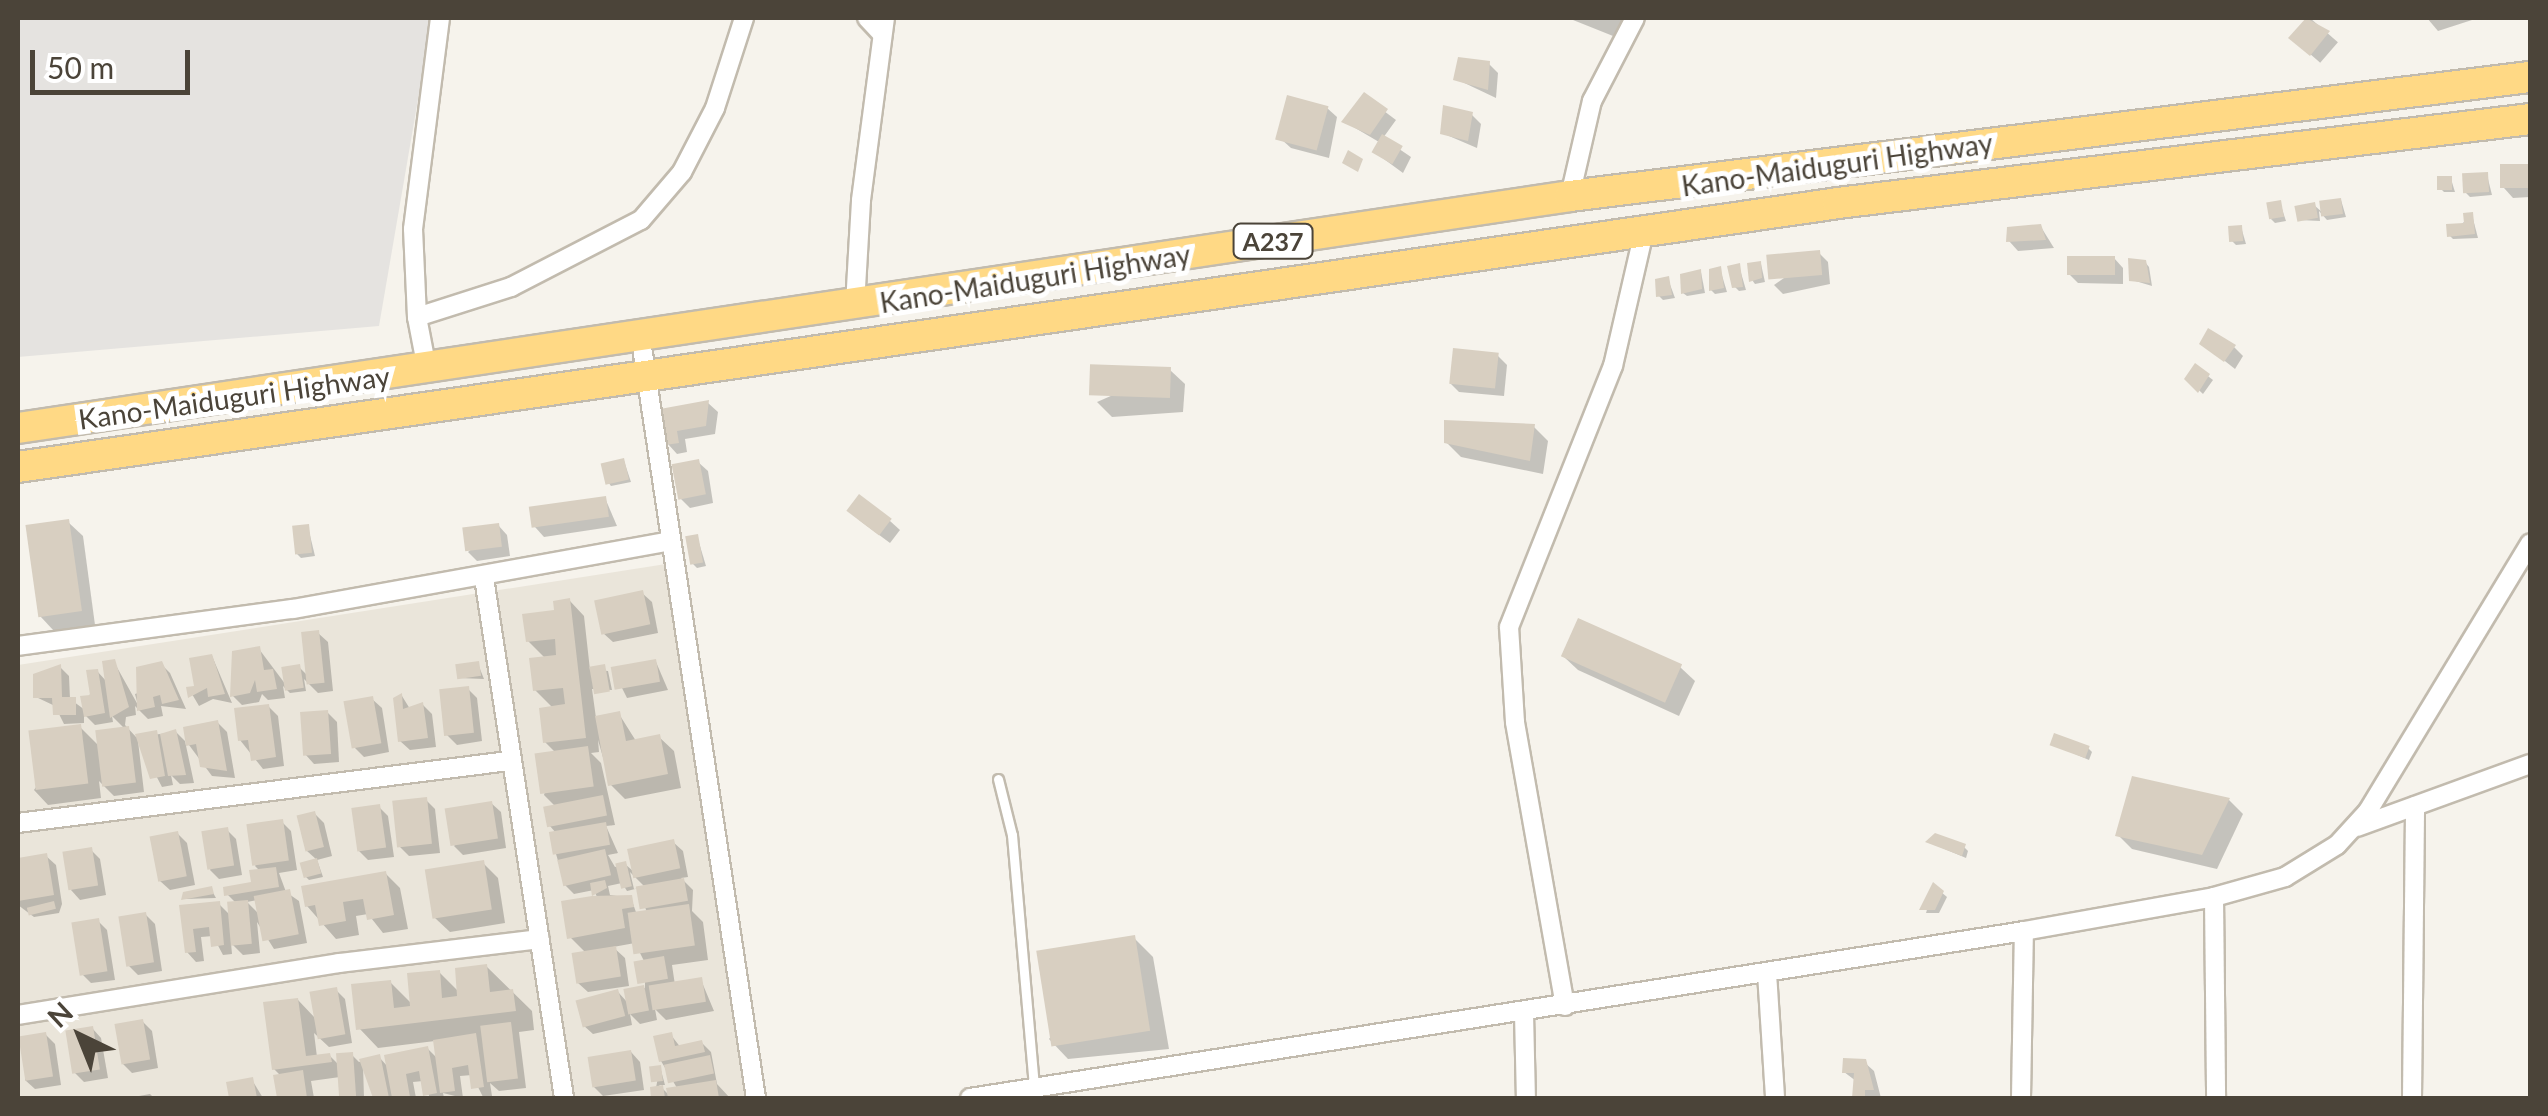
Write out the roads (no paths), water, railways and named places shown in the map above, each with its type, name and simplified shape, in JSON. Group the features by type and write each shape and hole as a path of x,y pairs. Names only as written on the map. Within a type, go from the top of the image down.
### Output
{"highway":[{"name":"Kano-Maiduguri Highway","path":"18,428 1570,196 2530,78"},
{"name":"Kano-Maiduguri Highway","path":"18,467 1644,232 2321,140 2530,119"}],"street":[{"path":"427,369 417,318 412,229 440,18"},
{"path":"417,318 511,287 641,220 682,172 707,124 744,18"},
{"path":"855,305 883,25 867,18"},
{"path":"1570,196 1592,101 1634,18"},
{"path":"1565,1006 1515,722 1509,627 1614,366 1644,232"},
{"path":"640,334 756,1098"},
{"path":"18,646 484,578 670,541"},
{"path":"2352,829 2530,543"},
{"path":"484,578 564,1098"},
{"path":"18,823 510,761"},
{"path":"970,1098 1524,1013 2214,897 2285,877 2352,829 2530,764"},
{"path":"2412,1098 2415,806"},
{"path":"2214,897 2216,1098"},
{"path":"2021,1098 2024,931"},
{"path":"18,1014 339,962 540,939"},
{"path":"1767,973 1775,1098"},
{"path":"1524,1013 1526,1098"}],"lane":[{"path":"998,779 1012,836 1034,1087"}]}
